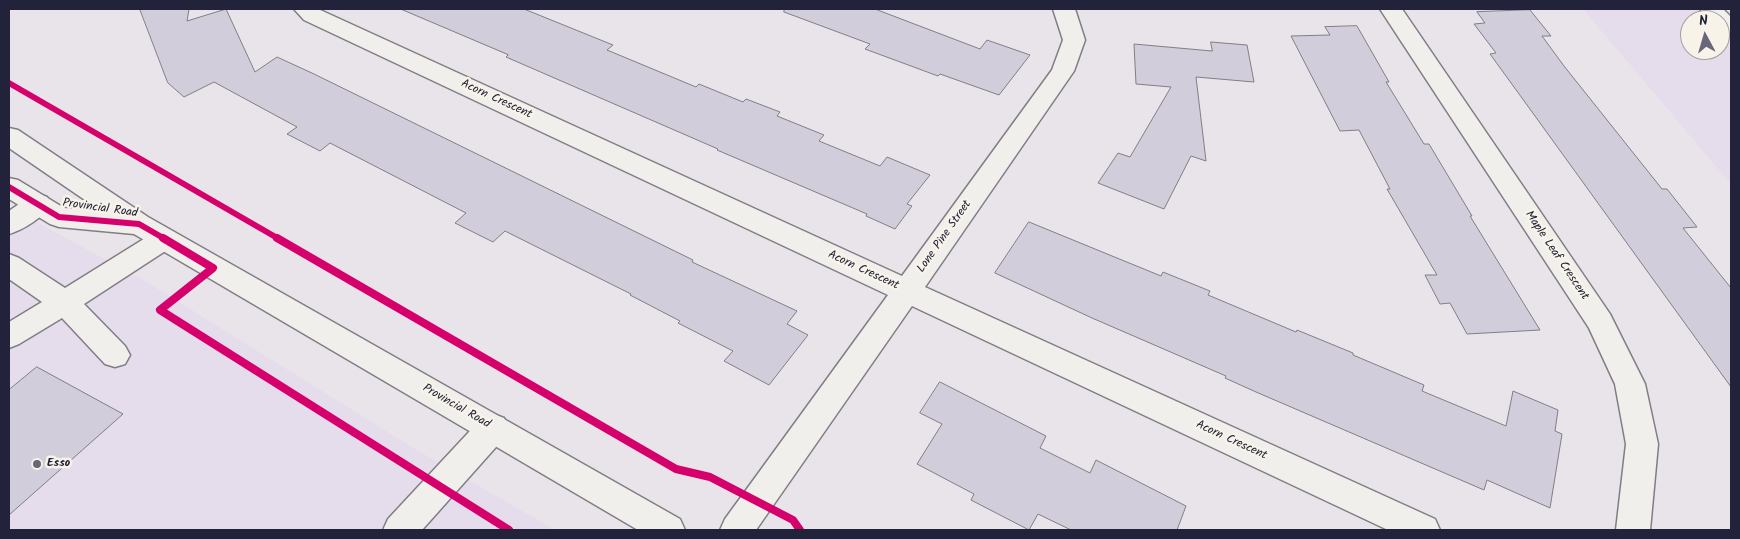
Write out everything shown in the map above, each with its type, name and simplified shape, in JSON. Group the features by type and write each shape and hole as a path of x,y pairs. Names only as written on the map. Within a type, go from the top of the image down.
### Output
{"street":[{"name":"Acorn Crescent","path":"305,9 312,15 330,24 1423,530"},
{"name":"Lone Pine Street","path":"737,530 1063,71 1074,40 1064,9"},
{"name":"Maple Leaf Crescent","path":"1391,9 1600,322 1630,384 1642,444 1633,530"},
{"path":"1711,9 1731,30"},
{"name":"Provincial Road","path":"9,136 151,232 668,530"},
{"name":"Provincial Road","path":"9,187 59,217 151,232"},
{"path":"9,224 38,204"},
{"path":"9,336 65,302 151,232"},
{"path":"9,265 65,302 115,354"},
{"path":"400,530 493,428"}],"shaded area":[{"path":"1583,9 1731,9 1731,184"},
{"path":"9,207 150,284 410,446 555,530 9,530"}],"building":[{"path":"140,9 189,9 187,21 226,9 255,72 277,57 314,74 693,260 692,262 797,311 787,324 808,335 769,385 724,361 733,351 678,323 680,321 631,294 505,231 493,242 455,223 466,213 330,143 320,151 287,134 297,127 214,82 184,97 168,83"},
{"path":"401,9 524,9 613,45 607,50 696,87 699,84 743,102 746,99 780,112 777,116 824,135 819,141 880,166 887,157 930,175 907,204 912,206 895,229 866,216 867,214 717,150 506,57 508,55"},
{"path":"785,9 875,9 980,49 987,40 1030,55 999,95 940,74 938,76 865,49 870,44 784,12"},
{"path":"1530,10 1551,36 1542,36 1564,66 1662,189 1667,189 1697,227 1683,228 1731,288 1731,387 1490,54 1496,53 1474,24 1485,23 1477,12"},
{"path":"1357,26 1389,82 1386,82 1424,144 1429,144 1472,216 1470,216 1540,330 1467,334 1450,303 1440,304 1425,275 1437,275 1387,189 1390,189 1359,130 1340,131 1291,36 1330,35 1325,27"},
{"path":"1211,42 1247,45 1254,82 1196,77 1206,161 1191,156 1164,209 1098,183 1118,153 1130,157 1171,87 1136,84 1134,44 1212,51"},
{"path":"1029,222 1161,276 1163,272 1210,291 1208,295 1296,332 1297,330 1353,353 1353,355 1424,385 1422,391 1506,426 1513,391 1558,410 1555,431 1562,434 1550,508 1487,480 1484,490 1256,392 1225,378 1226,376 1092,318 995,273"},
{"name":"Esso","path":"37,367 123,414 9,515 9,390"},
{"path":"940,382 1046,436 1040,448 1090,473 1096,460 1186,506 1177,530 1071,530 1038,514 1029,530 971,500 974,494 917,464 942,424 920,413"}],"cycle path":[{"path":"9,83 676,469 710,477 793,520 800,530"},
{"path":"9,187 59,217 139,224 213,268 160,310 509,530"}],"place":[{"name":"Esso","path":"37,464"}]}
